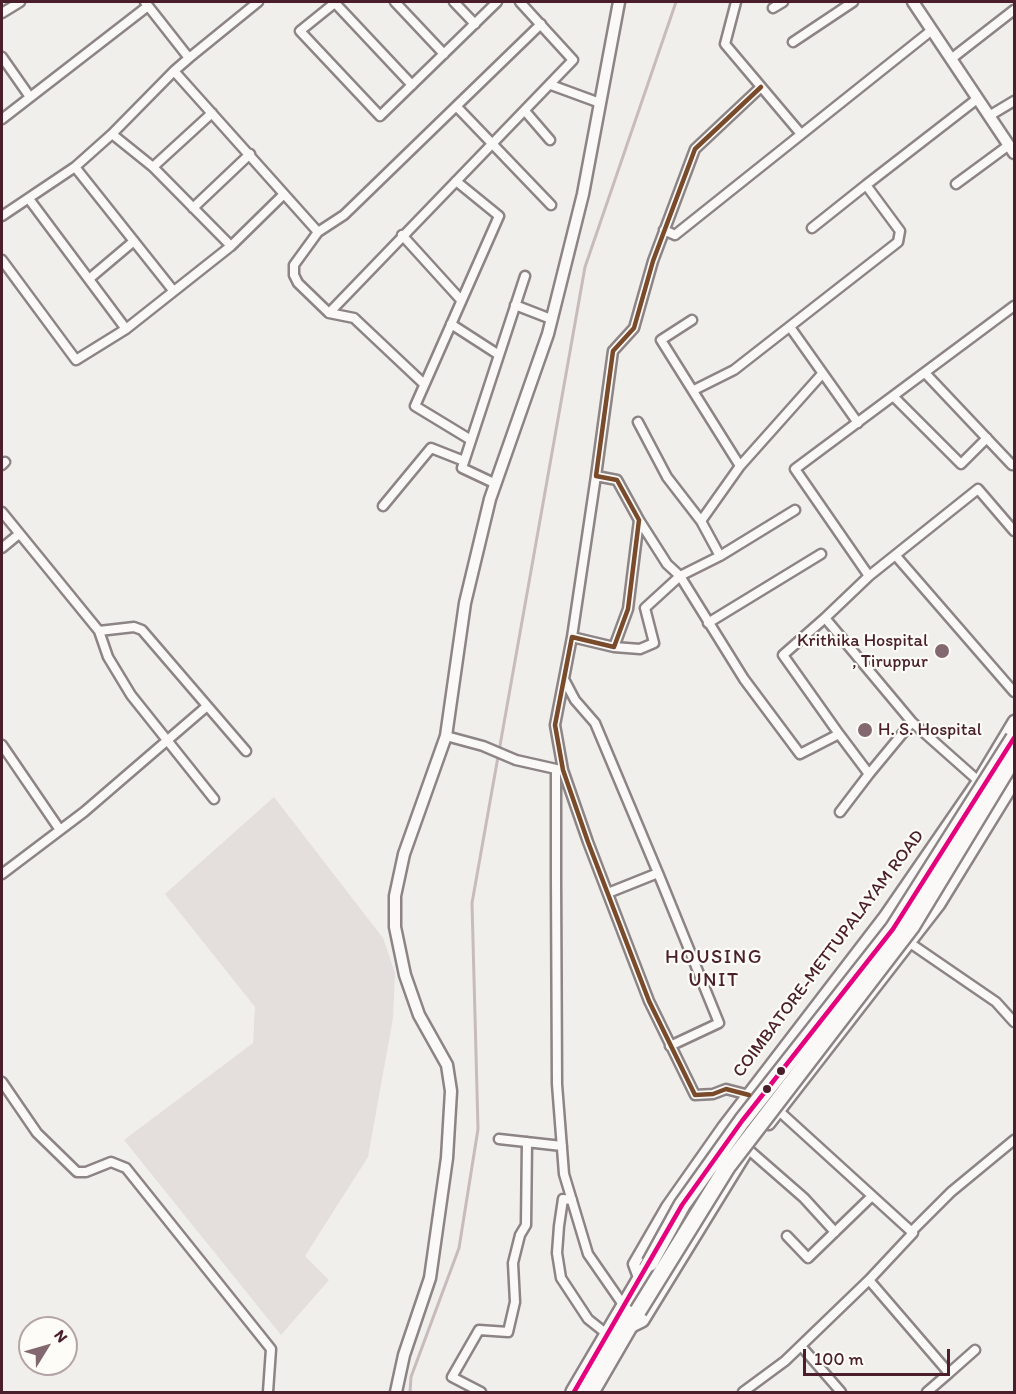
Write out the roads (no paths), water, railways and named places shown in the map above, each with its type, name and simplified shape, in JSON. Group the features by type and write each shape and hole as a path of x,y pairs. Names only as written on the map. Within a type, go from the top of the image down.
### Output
{"highway":[{"path":"591,1392 627,1329 640,1280 682,1205 742,1121 893,929 1014,738"},
{"path":"574,1392 608,1335 631,1308 727,1167 911,927 1014,757"}],"main road":[{"path":"396,1392 404,1355 430,1278 447,1158 451,1091 447,1065 419,1015 405,975 395,927 395,896 404,854 446,736 465,603 496,484 551,319 582,194 619,2"},
{"path":"914,2 976,99 1012,149"},
{"name":"COIMBATORE-METTUPALAYAM ROAD","path":"640,1280 634,1264 667,1207 885,916 978,781 1014,721"},
{"path":"627,1329 643,1321 749,1150 939,905 1014,783"}],"street":[{"path":"2,13 20,2"},
{"path":"2,216 75,167 112,134 174,71 258,2"},
{"path":"412,85 335,2 300,31 381,116 497,2"},
{"path":"395,2 444,54"},
{"path":"454,2 475,24"},
{"path":"329,313 573,60 520,2"},
{"path":"736,2 724,44 801,134"},
{"path":"773,8 783,2"},
{"path":"793,42 853,2"},
{"path":"2,119 147,4 189,58"},
{"path":"951,59 1014,10"},
{"path":"424,384 354,318 329,313 298,283 294,275 298,257 318,232 344,215 542,24"},
{"path":"664,230 675,235 932,30"},
{"path":"2,57 30,98"},
{"path":"174,71 318,232"},
{"path":"551,85 600,103"},
{"path":"631,1308 588,1254 564,1174 557,1084 560,769 555,725 572,637 613,351 634,328 664,230 695,149 761,87"},
{"path":"812,228 976,99"},
{"path":"989,116 1014,101"},
{"path":"457,107 551,205"},
{"path":"525,111 550,140"},
{"path":"153,167 212,113"},
{"path":"112,134 153,167 231,246"},
{"path":"956,184 1012,149"},
{"path":"193,208 250,154"},
{"path":"75,167 172,289"},
{"path":"456,181 499,216 415,406 471,440"},
{"path":"694,390 734,370 901,238 900,231 866,184"},
{"path":"2,260 76,360 126,329 172,289 231,246 285,194"},
{"path":"30,199 126,329"},
{"path":"402,235 461,300"},
{"path":"89,279 134,241"},
{"path":"496,484 462,468 525,276"},
{"path":"515,305 551,319"},
{"path":"869,576 795,469 926,374 942,358 1014,306"},
{"path":"692,320 661,340 740,466"},
{"path":"451,324 499,355"},
{"path":"790,327 858,423"},
{"path":"701,521 740,466 822,374"},
{"path":"926,374 1012,465"},
{"path":"894,397 961,464 987,438"},
{"path":"638,422 668,477 701,521 720,556"},
{"path":"382,506 431,448 464,461"},
{"path":"596,476 617,480 666,564 680,576 708,623 800,754 839,734"},
{"path":"869,774 783,654 869,576 978,489 1014,531"},
{"path":"572,637 614,647 640,649 654,643 645,608 680,576 720,556 795,510"},
{"path":"2,512 99,631 108,657 131,695 214,799"},
{"path":"614,647 628,609 639,520"},
{"path":"2,548 19,534"},
{"path":"708,623 821,554"},
{"path":"896,556 1014,692"},
{"path":"825,618 912,722 1003,801"},
{"path":"99,631 134,627 142,630 246,751"},
{"path":"565,681 576,700 595,723 719,1023 670,1046"},
{"path":"2,874 60,830 206,707"},
{"path":"840,812 912,722"},
{"path":"446,736 483,746 516,760 560,769"},
{"path":"2,745 60,830"},
{"path":"560,769 649,1001 695,1095 713,1094 726,1089 749,1095"},
{"path":"608,893 658,873"},
{"path":"910,943 996,1002 1014,1022"},
{"path":"2,1082 37,1133 77,1172 86,1172 111,1162 126,1168 271,1349 268,1392"},
{"path":"779,1111 911,1232"},
{"path":"498,1139 562,1146"},
{"path":"743,1392 801,1346 869,1280 911,1232 951,1192 1014,1140"},
{"path":"481,1392 452,1377 479,1330 508,1332 515,1302 513,1263 520,1235 526,1225 527,1142"},
{"path":"749,1150 804,1198 835,1232"},
{"path":"787,1236 808,1258 872,1196"},
{"path":"572,1200 563,1199 557,1253 561,1278 588,1319 608,1335"},
{"path":"869,1280 949,1373"},
{"path":"801,1346 841,1392"},
{"path":"927,1392 975,1350"}],"waterway":[{"path":"410,1392 411,1377 459,1248 478,1129 472,903 585,267 676,2"}],"place":[{"name":"Krithika Hospital , Tiruppur","path":"942,651"},
{"name":"H. S. Hospital","path":"865,730"}],"district":[{"name":"HOUSING UNIT","path":"714,970"}]}
